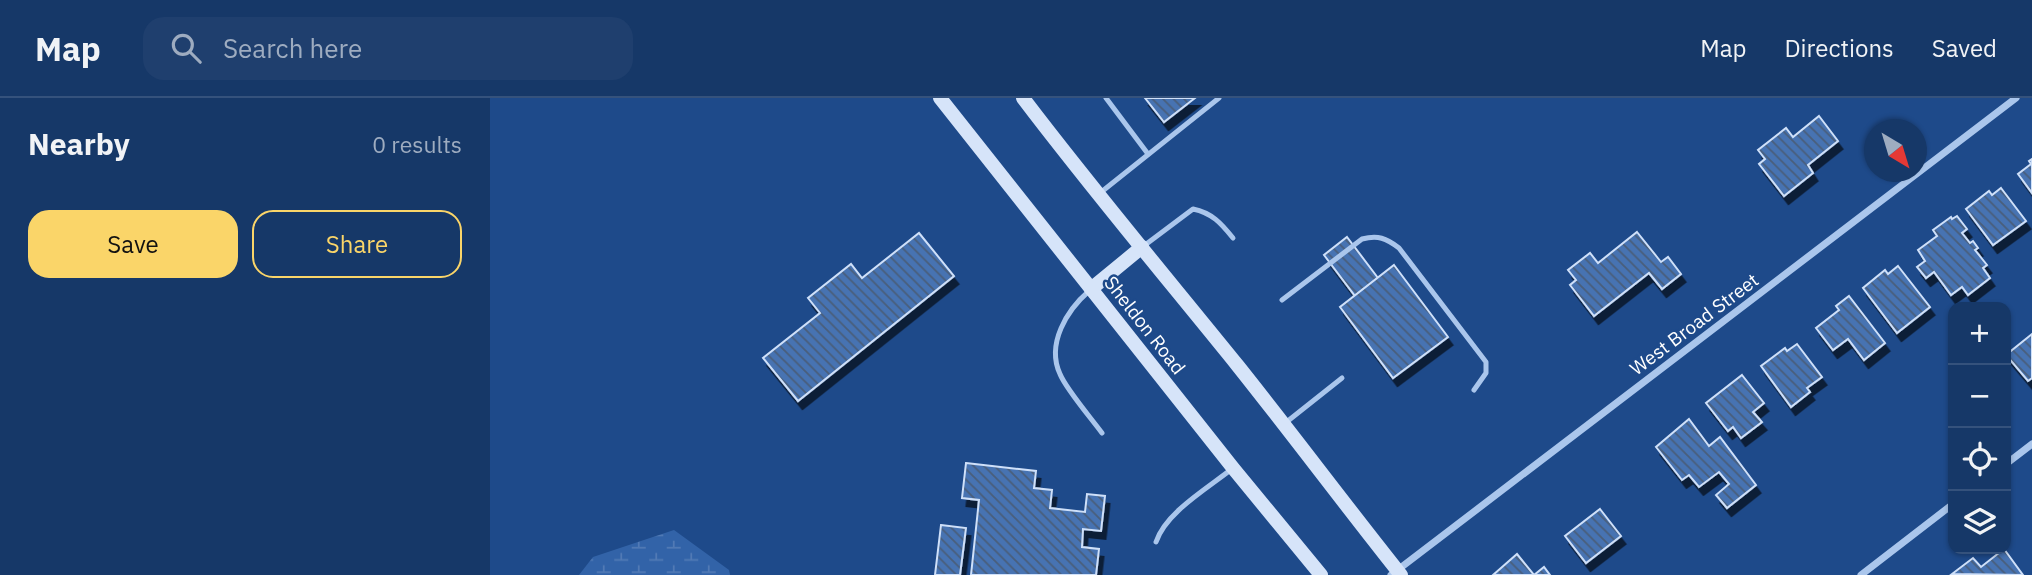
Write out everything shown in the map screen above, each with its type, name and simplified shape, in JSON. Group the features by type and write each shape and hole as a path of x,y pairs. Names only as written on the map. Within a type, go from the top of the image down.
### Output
{"main road":[{"name":"Sheldon Road","path":"940,98 1321,575"},
{"path":"1023,98 1097,195 1284,424 1396,573"},
{"path":"1091,289 1142,247"}],"street":[{"name":"West Broad Street","path":"1396,573 2016,98"},
{"path":"2011,460 2032,444"},
{"path":"1861,575 1948,509"}],"lane":[{"path":"1106,98 1148,153"},
{"path":"1097,195 1219,98"},
{"path":"1142,247 1193,209 1207,212 1221,222 1233,238"},
{"path":"1282,300 1362,239 1375,235 1389,240 1399,248 1486,362 1486,373 1474,390"},
{"path":"1091,289 1074,303 1064,321 1055,350 1060,374 1102,433"},
{"path":"1284,424 1342,378"},
{"path":"1156,542 1169,519 1233,468"}],"green space":[{"path":"674,530 729,570 730,575 579,575 593,557"}],"building":[{"path":"1145,98 1195,98 1164,122"},
{"path":"1819,116 1838,141 1808,165 1813,173 1784,196 1759,164 1765,159 1758,150 1786,128 1793,137"},
{"path":"2032,159 2032,193 2018,174 2031,164 2029,161"},
{"path":"2001,188 2026,221 1993,245 1966,209 1989,191 1992,195"},
{"path":"1957,216 1967,229 1962,233 1978,248 1975,250 1987,265 1983,268 1990,278 1968,295 1962,287 1951,295 1934,272 1926,278 1917,267 1925,261 1918,250 1937,236 1933,230 1951,217 1952,219"},
{"path":"1637,232 1661,262 1668,257 1681,274 1662,289 1649,273 1594,316 1570,285 1576,280 1568,270 1590,253 1598,263"},
{"path":"919,233 954,276 798,401 763,358 820,313 808,298 851,264 862,278"},
{"path":"1347,237 1378,278 1355,296 1324,255"},
{"path":"1394,265 1448,337 1393,378 1340,307"},
{"path":"1898,266 1930,307 1897,333 1863,288 1885,270 1888,274"},
{"path":"1849,296 1885,343 1864,360 1848,339 1833,350 1816,328 1839,310 1836,306"},
{"path":"2032,334 2032,378 2028,381 2011,361 2011,351"},
{"path":"1797,344 1822,377 1807,388 1810,392 1791,407 1761,366 1785,348 1787,351"},
{"path":"1742,375 1764,403 1753,412 1762,422 1741,438 1733,427 1728,431 1706,403"},
{"path":"1689,419 1709,446 1720,437 1756,485 1727,508 1716,495 1729,484 1719,472 1699,487 1689,475 1682,480 1656,447"},
{"path":"966,463 1036,471 1034,488 1052,490 1050,508 1085,512 1087,494 1105,496 1101,531 1083,529 1082,547 1099,549 1096,575 971,575 979,500 962,498"},
{"path":"1600,509 1621,536 1586,563 1565,536"},
{"path":"941,525 966,528 960,575 935,575"},
{"path":"1517,554 1534,575 1493,575"},
{"path":"1998,554 2008,554 2023,575 1952,574 1973,558 1981,567"},
{"path":"1544,567 1550,575 1534,575"}]}
